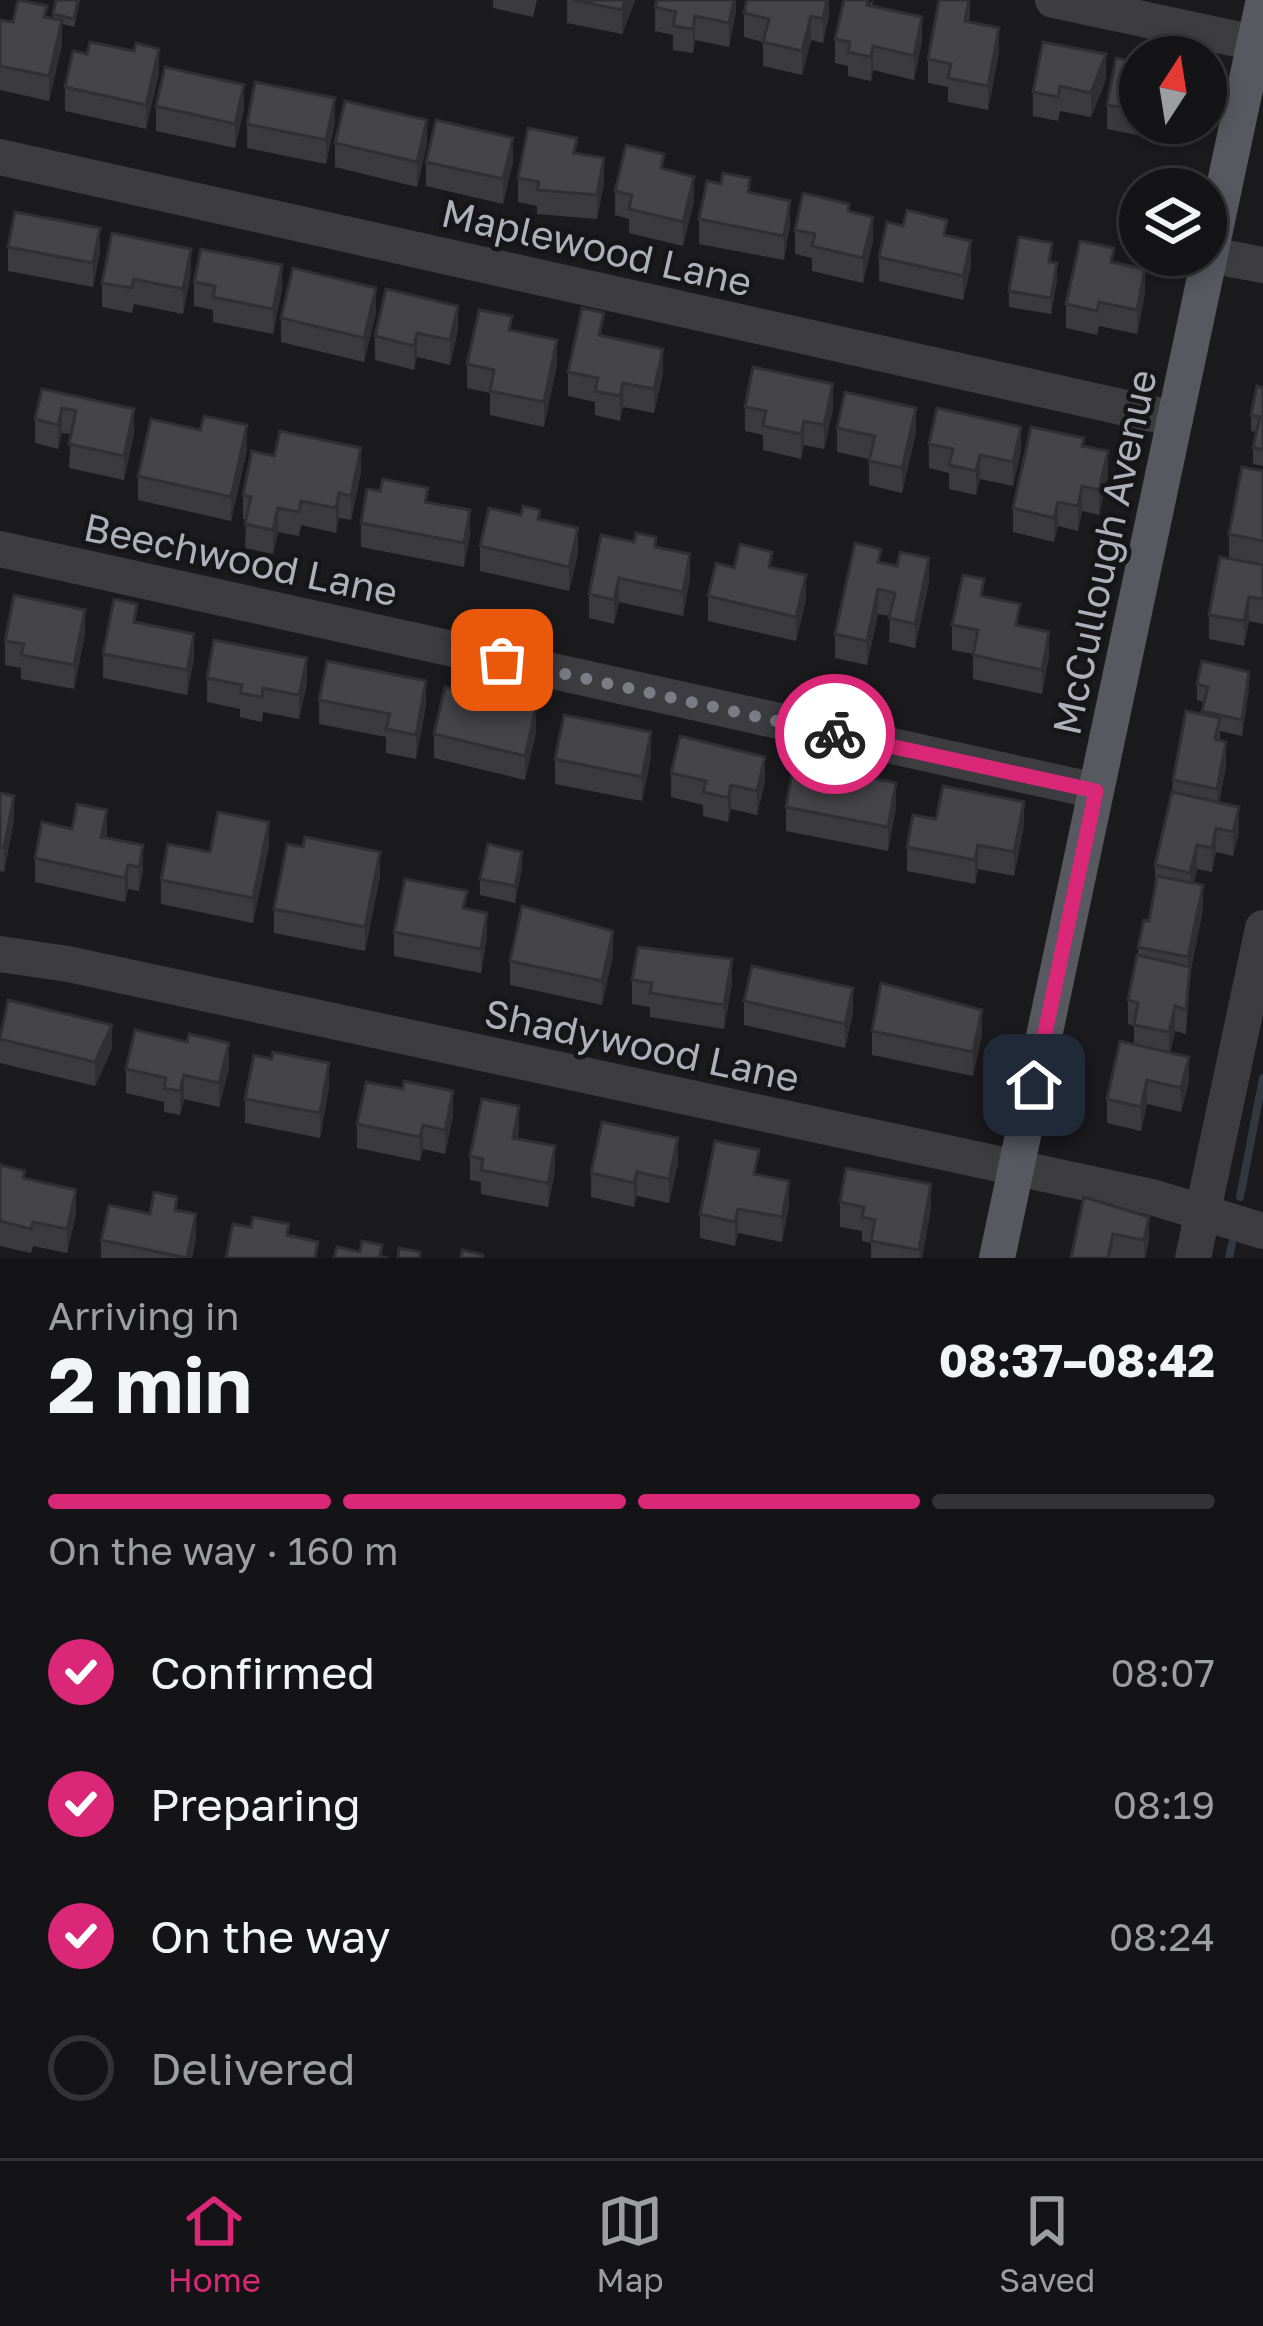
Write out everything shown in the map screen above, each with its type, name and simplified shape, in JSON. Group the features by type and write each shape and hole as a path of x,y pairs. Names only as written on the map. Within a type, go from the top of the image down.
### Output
{"main road":[{"name":"McCullough Avenue","path":"1227,174 1263,4"},
{"name":"McCullough Avenue","path":"997,1258 1205,276"}],"street":[{"path":"1053,0 1255,43"},
{"name":"Maplewood Lane","path":"0,157 1175,419"},
{"path":"1227,258 1263,265"},
{"name":"Beechwood Lane","path":"0,549 1096,791"},
{"path":"1193,1258 1263,928"},
{"name":"Shadywood Lane","path":"0,954 68,964 1016,1168 1263,1231"}],"building":[{"path":"18,0 47,6 44,17 62,20 49,76 0,66 0,20 13,22"},
{"path":"56,0 78,0 74,19 53,14"},
{"path":"573,0 625,0 622,10"},
{"path":"657,0 734,0 729,23 695,16 693,29 673,26 676,12 655,7"},
{"path":"747,0 827,0 823,19 811,16 802,51 763,42 769,19 744,13"},
{"path":"844,0 868,0 867,5 922,17 914,56 873,46 871,57 848,52 850,42 835,39"},
{"path":"939,0 969,0 965,21 999,28 988,86 948,78 951,64 928,59"},
{"path":"90,42 134,51 136,43 159,49 146,105 65,87 73,51 87,54"},
{"path":"1043,42 1106,54 1091,93 1060,86 1058,97 1033,92"},
{"path":"1116,58 1119,59 1119,107 1107,105"},
{"path":"165,67 244,85 235,124 156,106"},
{"path":"255,82 335,98 326,140 247,124"},
{"path":"345,101 427,120 417,162 335,143"},
{"path":"436,120 513,138 503,179 426,162"},
{"path":"528,128 577,138 574,153 604,158 597,195 537,190 539,182 518,178"},
{"path":"626,145 664,154 661,168 694,177 683,222 629,209 632,195 615,191"},
{"path":"723,173 750,178 748,192 790,201 784,236 699,219 707,181 721,184"},
{"path":"803,193 849,204 848,211 873,217 863,258 812,246 815,234 795,230"},
{"path":"907,210 947,220 944,235 971,241 963,276 879,257 887,222 903,226"},
{"path":"15,212 100,228 93,263 8,247"},
{"path":"112,233 191,249 183,289 134,279 132,288 102,283"},
{"path":"1019,237 1052,243 1049,262 1057,263 1051,298 1009,291"},
{"path":"1080,241 1114,248 1111,262 1119,264 1119,276 1144,276 1137,310 1099,302 1097,311 1066,304"},
{"path":"201,249 282,265 273,309 213,297 215,286 194,282"},
{"path":"293,268 376,288 364,338 281,318"},
{"path":"386,289 458,306 450,340 417,333 414,346 375,336"},
{"path":"582,308 604,313 599,335 663,349 654,389 623,383 620,396 595,391 598,378 568,372"},
{"path":"479,310 512,316 509,330 557,340 544,402 490,391 494,370 467,364"},
{"path":"753,367 833,384 824,425 804,421 801,434 763,426 766,411 745,407"},
{"path":"1257,386 1263,388 1263,450 1253,447 1260,417 1251,415"},
{"path":"42,389 134,409 124,456 69,444 76,411 62,408 58,425 35,419"},
{"path":"845,392 916,408 902,468 869,461 875,436 837,428"},
{"path":"937,408 1021,427 1013,462 980,455 976,471 949,465 953,449 929,444"},
{"path":"204,416 247,425 231,497 138,476 151,419 200,430"},
{"path":"1031,427 1084,438 1082,446 1108,451 1099,490 1082,486 1078,506 1058,502 1054,518 1013,508"},
{"path":"280,431 361,448 351,496 339,493 336,508 301,501 299,512 278,508 273,530 245,524 251,497 243,495 252,451 274,456"},
{"path":"1242,467 1263,471 1263,541 1229,534"},
{"path":"383,479 428,488 425,502 470,510 464,543 361,523 367,489 380,491"},
{"path":"523,506 540,510 538,519 578,528 569,567 480,546 489,508 521,515"},
{"path":"636,533 656,537 655,547 690,554 683,592 619,578 614,600 589,594 601,535 634,542"},
{"path":"855,543 881,549 878,562 897,566 900,552 929,558 915,624 889,618 895,593 878,589 867,641 835,634"},
{"path":"740,544 772,552 769,567 806,575 796,617 708,596 716,563 734,568"},
{"path":"1220,557 1263,565 1263,599 1249,597 1244,621 1209,615"},
{"path":"963,575 984,579 981,596 1020,604 1016,625 1049,632 1042,670 973,655 978,630 952,625"},
{"path":"14,595 85,610 74,665 21,655 24,644 5,641"},
{"path":"114,599 137,604 134,622 194,634 187,670 103,654"},
{"path":"214,640 307,658 299,695 263,688 262,697 240,693 242,685 207,678"},
{"path":"327,661 426,681 416,735 386,729 390,714 319,700"},
{"path":"1202,661 1249,672 1242,720 1202,711 1208,687 1197,684"},
{"path":"445,687 536,708 525,756 434,734"},
{"path":"1186,711 1220,718 1215,739 1226,742 1217,789 1173,780"},
{"path":"564,715 651,732 642,777 555,759"},
{"path":"680,736 765,757 757,791 731,785 728,798 703,792 706,781 671,773"},
{"path":"794,762 896,783 888,827 786,807"},
{"path":"943,786 1024,802 1014,852 978,845 975,860 907,847 913,815 936,819"},
{"path":"1172,792 1239,807 1233,832 1216,828 1212,848 1197,845 1190,873 1155,865"},
{"path":"0,793 14,796 4,848 0,847"},
{"path":"77,804 107,810 101,837 143,845 139,867 128,865 125,878 35,858 42,822 72,829"},
{"path":"218,812 269,822 253,898 161,880 168,844 210,852"},
{"path":"305,837 380,852 365,927 274,909 287,844 303,847"},
{"path":"488,844 522,852 515,886 480,879"},
{"path":"1157,876 1203,885 1188,957 1138,947 1144,920 1149,921"},
{"path":"405,879 467,891 463,908 487,913 481,949 394,932"},
{"path":"522,906 613,931 602,981 510,961"},
{"path":"638,947 732,959 724,1005 650,993 652,983 632,980"},
{"path":"1137,955 1190,967 1186,1010 1175,1006 1169,1032 1134,1025 1138,1003 1128,1000"},
{"path":"752,966 853,988 845,1024 744,1001"},
{"path":"881,983 982,1010 973,1052 872,1031"},
{"path":"8,1000 112,1025 95,1062 0,1039"},
{"path":"135,1030 187,1042 189,1034 229,1043 219,1083 184,1075 180,1091 164,1088 166,1078 126,1069"},
{"path":"1120,1041 1189,1057 1181,1088 1147,1080 1141,1107 1107,1099"},
{"path":"273,1052 329,1063 320,1113 245,1099 254,1055 272,1059"},
{"path":"404,1081 453,1091 445,1130 423,1125 420,1137 357,1124 366,1082 403,1089"},
{"path":"482,1099 519,1106 513,1138 555,1146 548,1183 481,1170 483,1159 470,1156"},
{"path":"602,1122 678,1138 669,1179 637,1172 634,1183 591,1173"},
{"path":"715,1141 759,1150 754,1174 789,1181 782,1217 738,1209 735,1222 700,1214"},
{"path":"0,1165 25,1171 23,1178 76,1190 67,1229 33,1222 31,1229 0,1221"},
{"path":"846,1168 931,1184 919,1250 871,1241 875,1220 862,1217 864,1207 840,1202"},
{"path":"154,1192 177,1197 175,1210 196,1214 187,1258 101,1240 109,1205 150,1214"},
{"path":"1084,1197 1149,1217 1144,1240 1113,1234 1108,1258 1071,1258"},
{"path":"253,1217 289,1224 287,1235 318,1242 315,1258 226,1258 233,1224 251,1227"},
{"path":"362,1241 382,1245 380,1256 388,1258 334,1258 337,1247 360,1252"},
{"path":"399,1248 420,1252 419,1258 398,1258"},
{"path":"462,1250 483,1255 461,1258"}],"waterway":[{"path":"1240,1197 1263,1078"},
{"path":"1229,1258 1232,1244"}],"way so far":[{"path":"502,660 835,734"}],"route":[{"path":"835,734 1096,791 1034,1085"}]}
